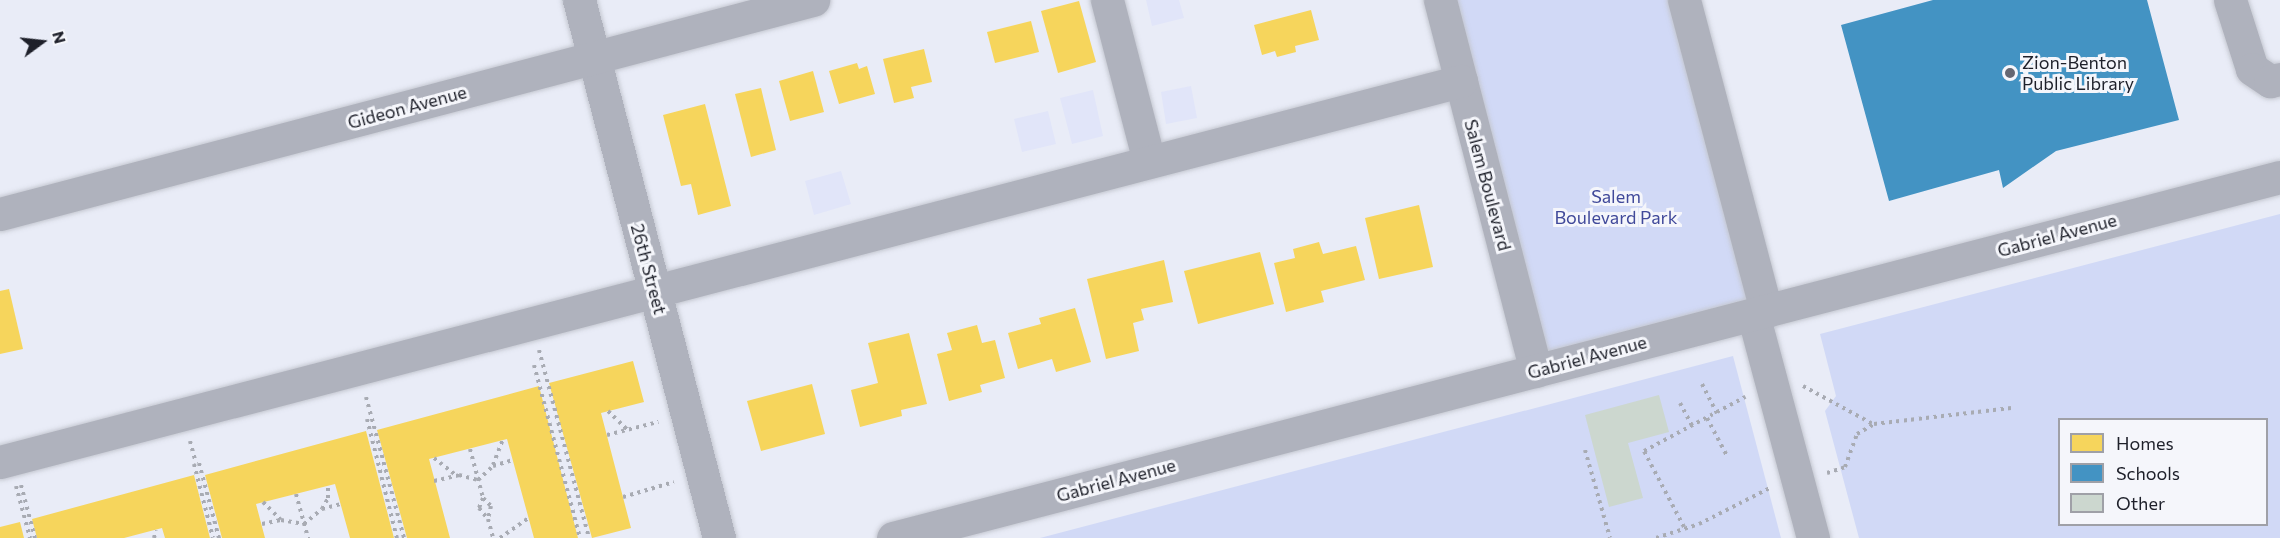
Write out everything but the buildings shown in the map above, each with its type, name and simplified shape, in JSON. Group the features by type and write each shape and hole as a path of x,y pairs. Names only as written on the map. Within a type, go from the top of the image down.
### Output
{"street":[{"name":"26th Street","path":"579,0 719,538"},
{"name":"Gideon Avenue","path":"0,214 813,0"},
{"path":"1107,0 1149,162"},
{"name":"Salem Boulevard","path":"1440,0 1536,371"},
{"path":"1684,0 1760,313 1772,385 1812,538"},
{"path":"2230,0 2252,69 2270,81 2280,79"},
{"path":"8,460 1461,81"},
{"name":"Gabriel Avenue","path":"893,538 2280,177"}],"path":[{"path":"532,322 589,538"},
{"path":"534,365 580,538"},
{"path":"359,368 404,538"},
{"path":"1702,384 1717,412"},
{"path":"1684,527 1644,451 1772,385 1810,388 1874,424 2011,408"},
{"path":"1680,403 1692,426"},
{"path":"608,411 628,430"},
{"path":"1707,418 1727,456"},
{"path":"367,419 397,538"},
{"path":"607,435 661,421"},
{"path":"493,466 502,441"},
{"path":"470,449 483,498 490,506 488,519 493,538"},
{"path":"1585,450 1610,538"},
{"path":"434,458 457,476"},
{"path":"8,460 30,538"},
{"path":"8,460 35,538"},
{"path":"478,480 493,466 513,460"},
{"path":"213,538 196,463 219,538"},
{"path":"434,481 457,476 478,480"},
{"path":"623,497 677,481"},
{"path":"262,524 281,520 304,524 322,509 328,498 328,486"},
{"path":"296,494 308,538"},
{"path":"483,498 479,508 488,519"},
{"path":"263,502 281,520"},
{"path":"322,509 341,504"},
{"path":"500,538 529,518"},
{"path":"154,538 156,530"}],"shaded area":[{"path":"1146,0 1179,0 1184,18 1152,26"},
{"path":"1191,86 1197,118 1166,124 1161,92"},
{"path":"1093,90 1103,136 1072,144 1060,98"},
{"path":"1048,111 1056,144 1022,152 1014,119"},
{"path":"841,171 851,204 814,215 805,181"}],"green space":[{"name":"Salem Boulevard Park","path":"1440,0 1684,0 1766,311 1536,371"},
{"path":"2280,214 2280,538 1859,538 1825,411 1836,396 1820,334"},
{"path":"1733,356 1781,538 1040,538"}],"place":[{"name":"Zion-Benton Public Library","path":"2010,73"}]}
